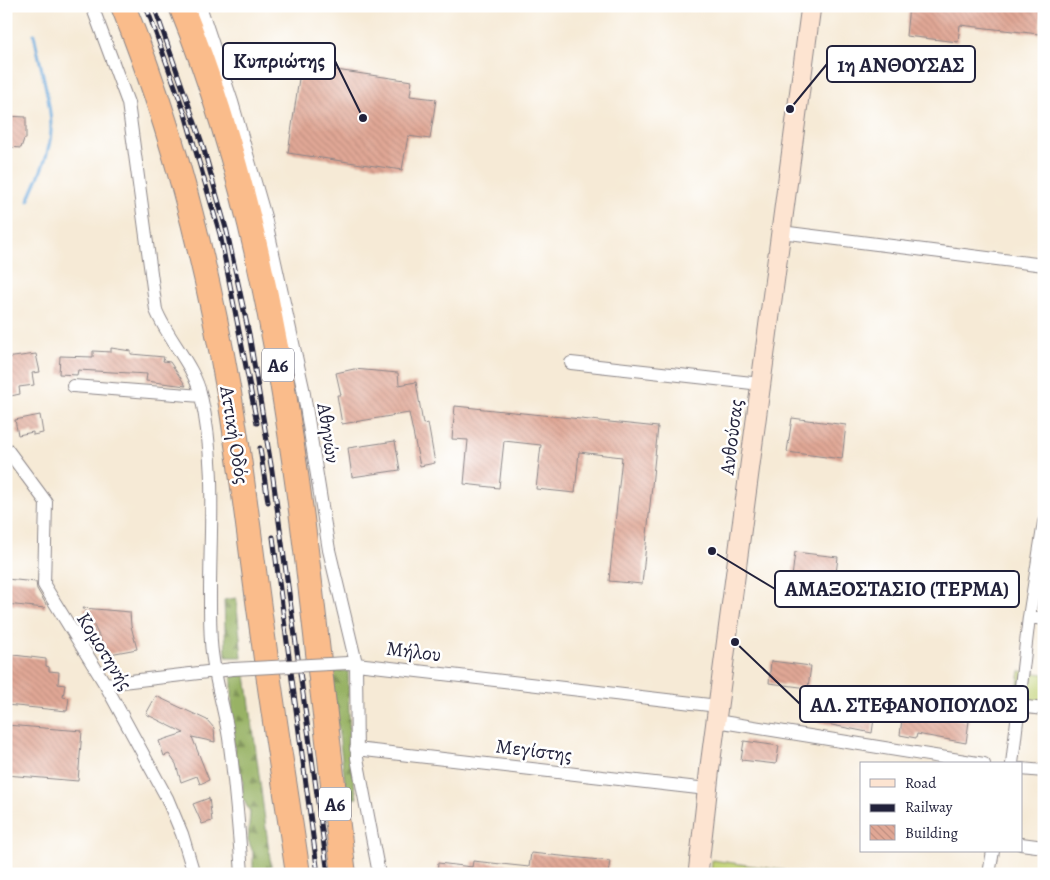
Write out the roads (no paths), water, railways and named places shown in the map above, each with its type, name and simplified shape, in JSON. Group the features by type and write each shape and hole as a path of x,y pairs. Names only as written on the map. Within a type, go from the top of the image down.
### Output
{"highway":[{"name":"Αττική Οδός","path":"123,6 167,128 196,232 214,309 238,448 264,644 298,874"},
{"name":"Α6","path":"181,6 202,58 246,206 271,325 306,557 344,874"},
{"path":"326,734 335,770 353,874"}],"street":[{"path":"92,6 128,103 156,310 163,327 192,371 201,396 212,497 210,620 214,672 229,738 242,874"},
{"name":"Αθηνών","path":"200,6 232,102 265,217 303,388 336,589 352,663 356,749 379,874"},
{"name":"Ανθούσας","path":"698,874 707,789 810,6"},
{"path":"781,232 1044,266"},
{"path":"571,362 760,384"},
{"path":"73,386 201,396"},
{"name":"Κομοτηνής","path":"6,448 46,502 44,585 105,684 167,798 182,834 194,874"},
{"path":"1012,762 1029,617 1044,522"},
{"path":"1029,617 1044,619"},
{"name":"Μήλου","path":"105,684 233,669 352,663 717,714 973,762"},
{"path":"1018,706 1044,709"},
{"name":"Μεγίστης","path":"356,749 707,789"},
{"path":"1022,769 1044,771"},
{"path":"1022,844 1044,847"},
{"path":"989,874 993,852"}],"waterway":[{"path":"28,201 46,158 51,131 47,96 34,34"}],"railway":[{"path":"146,6 185,114 220,234 257,423"},
{"path":"154,6 202,143 227,232 249,334 272,471 328,874"},
{"path":"260,448 268,502"},
{"path":"273,537 318,874"}],"place":[{"name":"1η ΑΝΘΟΥΣΑΣ","path":"790,109"},
{"name":"Κυπριώτης","path":"363,118"},
{"name":"ΑΜΑΞΟΣΤΑΣΙΟ (ΤΕΡΜΑ)","path":"712,551"},
{"name":"ΑΛ. ΣΤΕΦΑΝΟΠΟΥΛΟΣ","path":"735,642"}]}
